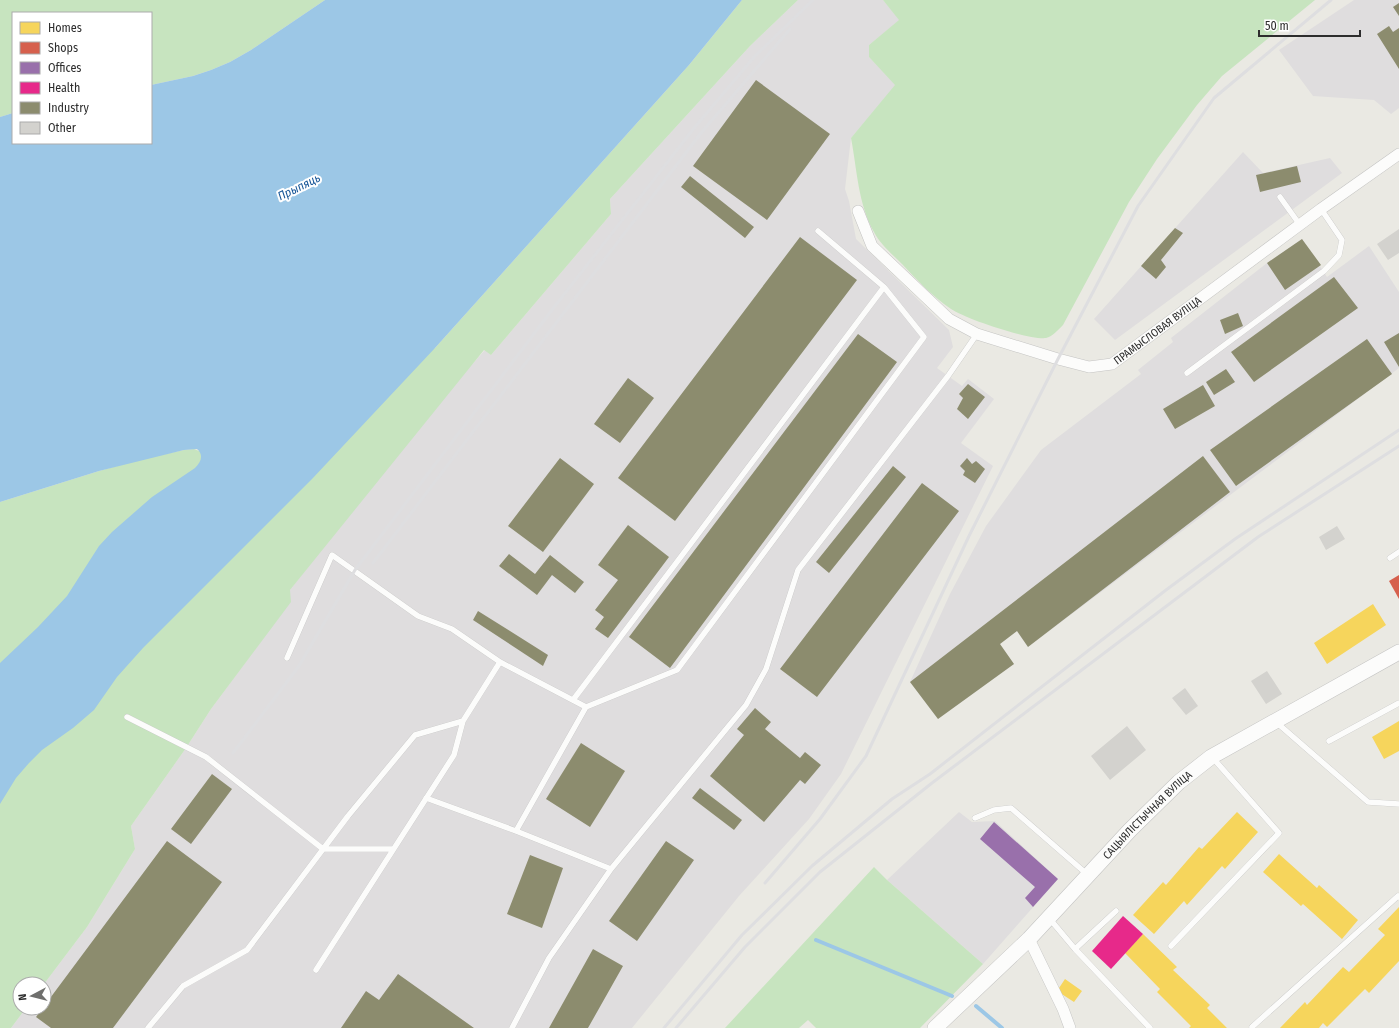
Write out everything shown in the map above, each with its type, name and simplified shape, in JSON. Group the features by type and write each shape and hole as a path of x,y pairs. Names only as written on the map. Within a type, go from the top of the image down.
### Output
{"street":[{"name":"ПРАМЫСЛОВАЯ ВУЛІЦА","path":"858,212 872,246 949,319 977,334 1089,367 1112,364 1321,209 1399,154"},
{"name":"САЦЫЯЛІСТЫЧНАЯ ВУЛІЦА","path":"935,1028 1049,918 1130,830 1179,782 1212,757 1399,652"},
{"path":"1028,939 1063,1009 1070,1028"}],"lane":[{"path":"1280,197 1300,225"},
{"path":"1187,373 1324,271 1339,255 1342,240 1321,209"},
{"path":"516,831 586,707 677,670 924,337 884,287 818,230"},
{"path":"573,700 884,287"},
{"path":"512,1028 549,958 611,869 746,705 766,669 798,570 948,376 977,334"},
{"path":"1390,558 1399,552"},
{"path":"287,658 332,556 418,616 452,628 500,662 586,707"},
{"path":"316,970 454,755 463,721 500,662"},
{"path":"1329,741 1399,703"},
{"path":"126,717 206,757 323,849 393,849"},
{"path":"148,1028 183,986 247,950 348,816 415,735 463,721"},
{"path":"1274,721 1368,802 1399,804"},
{"path":"1171,946 1279,834 1212,757"},
{"path":"426,798 516,831 611,869"},
{"path":"975,818 994,810 1011,808 1088,875"},
{"path":"1252,1027 1399,896"},
{"path":"1075,948 1116,911"},
{"path":"1049,918 1150,1028"}],"shaded area":[{"path":"798,0 883,0 900,20 869,45 869,57 896,85 851,138 845,189 849,201 856,239 949,330 953,347 937,368 962,386 968,379 994,399 961,443 993,466 841,774 809,819 739,896 632,1028 11,1028 20,1016 52,1016 52,976 50,976 87,927 135,849 131,826 186,748 211,709 290,602 290,590 418,425 485,350 491,355 611,214 610,199 750,46"},
{"path":"1354,0 1399,0 1399,108 1391,114 1374,100 1313,96 1279,50"},
{"path":"1243,152 1263,173 1330,158 1342,173 1115,340 1094,319"},
{"path":"1302,239 1327,277 1369,246 1399,292 1399,368 1028,647 1017,631 1000,644 1014,664 938,719 910,682 950,594 986,526 1041,450 1141,374 1138,370 1173,342 1171,338 1267,263"},
{"path":"959,812 972,822 995,821 1058,879 983,964 887,880"}],"green space":[{"path":"0,0 325,0 251,50 230,62 193,76 152,85 152,12 12,12 12,113 0,117"},
{"path":"742,0 798,0 750,46 610,199 611,214 491,355 484,350 290,590 291,602 211,709 186,748 131,826 135,849 87,927 50,976 12,976 12,1016 20,1016 11,1028 0,1028 0,502 142,459 184,450 194,449 199,451 435,348 689,65"},
{"path":"883,0 1315,0 1222,76 1197,105 1157,159 1129,202 1063,325 1053,335 1046,338 1037,338 997,328 951,309 925,288 886,249 869,221 861,198 851,138 895,85 869,57 869,45 899,20"},
{"path":"874,867 983,964 920,1028 816,1028 808,1020 799,1028 725,1028"}],"water":[{"name":"Прыпяць","path":"325,0 742,0 689,65 435,348 312,479 143,648 117,677 94,710 73,728 42,750 29,763 16,778 0,804 0,663 38,627 67,596 99,546 112,532 152,497 195,468 200,461 201,456 197,449 184,450 99,471 0,502 0,117 12,113 12,144 152,144 152,85 193,76 211,70 230,62 251,50"}],"building: Homes":[{"path":"1373,604 1386,625 1327,664 1314,643"},
{"path":"1399,721 1399,751 1384,759 1372,737"},
{"path":"1237,812 1258,832 1225,869 1222,866 1187,905 1184,901 1154,934 1133,915 1163,882 1166,885 1199,847 1202,849"},
{"path":"1279,854 1317,888 1319,885 1358,920 1342,939 1303,904 1301,906 1263,872"},
{"path":"1399,907 1399,961 1369,993 1365,989 1327,1027 1323,1023 1319,1028 1280,1028 1305,1002 1307,1005 1343,967 1349,972 1385,935 1378,929"},
{"path":"1143,934 1177,967 1173,970 1210,1005 1207,1008 1227,1028 1189,1028 1191,1026 1157,992 1160,989 1125,953"},
{"path":"1065,979 1082,991 1074,1002 1057,991"}],"building: Shops":[{"path":"1399,575 1399,599 1389,581"}],"building: Offices":[{"path":"994,822 1058,879 1033,907 1025,898 1035,887 980,839"}],"building: Health":[{"path":"1123,916 1143,934 1111,969 1092,951"}],"building: Industry":[{"path":"1399,3 1399,16 1393,7"},
{"path":"1389,26 1393,32 1399,28 1399,69 1377,34"},
{"path":"756,80 830,134 767,220 693,166"},
{"path":"1297,166 1301,182 1260,192 1256,175"},
{"path":"690,176 754,227 745,238 681,187"},
{"path":"1175,228 1183,233 1161,260 1166,267 1156,279 1141,266"},
{"path":"800,237 857,280 675,521 618,478"},
{"path":"1302,239 1321,265 1285,290 1267,263"},
{"path":"1334,277 1358,308 1254,382 1231,352"},
{"path":"1238,313 1243,326 1225,334 1220,320"},
{"path":"1399,333 1399,367 1384,342"},
{"path":"858,334 897,362 670,668 629,637"},
{"path":"1367,339 1392,374 1236,486 1210,450"},
{"path":"1226,369 1235,382 1214,395 1206,382"},
{"path":"628,378 654,398 620,443 594,424"},
{"path":"968,384 985,397 968,419 957,409 963,398 959,394"},
{"path":"1203,385 1215,406 1175,429 1163,409"},
{"path":"1203,456 1230,492 1028,647 1017,631 1000,644 1014,664 938,719 910,682"},
{"path":"560,458 594,484 543,552 508,526"},
{"path":"967,458 972,464 976,461 985,469 975,483 963,475 965,471 960,466"},
{"path":"893,466 906,477 829,573 816,562"},
{"path":"922,483 959,511 817,697 780,669"},
{"path":"628,525 669,557 608,638 595,629 604,617 595,610 618,580 598,565"},
{"path":"509,554 535,574 550,555 584,582 575,593 552,575 537,595 499,566"},
{"path":"478,611 548,655 543,666 473,620"},
{"path":"755,708 771,722 765,729 800,758 805,752 821,765 805,784 800,780 764,822 710,776 744,735 737,729"},
{"path":"581,743 625,771 590,827 546,799"},
{"path":"212,774 232,789 191,844 171,829"},
{"path":"700,788 742,820 734,830 692,798"},
{"path":"167,841 222,882 113,1028 51,1028 36,1017 52,1016 52,996"},
{"path":"666,841 694,860 637,941 609,921"},
{"path":"530,855 563,868 542,928 507,914"},
{"path":"593,949 623,966 588,1028 549,1028"},
{"path":"398,974 474,1028 341,1028 366,991 379,1000"}],"building: Other":[{"path":"1399,229 1399,253 1388,260 1377,244"},
{"path":"1337,526 1345,539 1326,550 1319,537"},
{"path":"1267,671 1282,694 1266,704 1251,681"},
{"path":"1185,688 1198,706 1186,715 1172,698"},
{"path":"1127,726 1146,750 1110,780 1091,756"}],"waterway":[{"path":"816,940 952,996"},
{"path":"976,1006 1002,1028"}],"railway":[{"path":"233,753 299,666 355,570 555,306 695,127 755,56 813,0"},
{"path":"765,883 820,819 866,756 969,536 1058,359 1138,206 1214,98 1331,0"},
{"path":"373,563 701,133 790,29"},
{"path":"664,1028 742,935 812,866 892,799 930,774 1166,590 1235,539 1399,430"},
{"path":"676,1028 745,947 820,872 932,783 1258,537 1399,446"}]}
